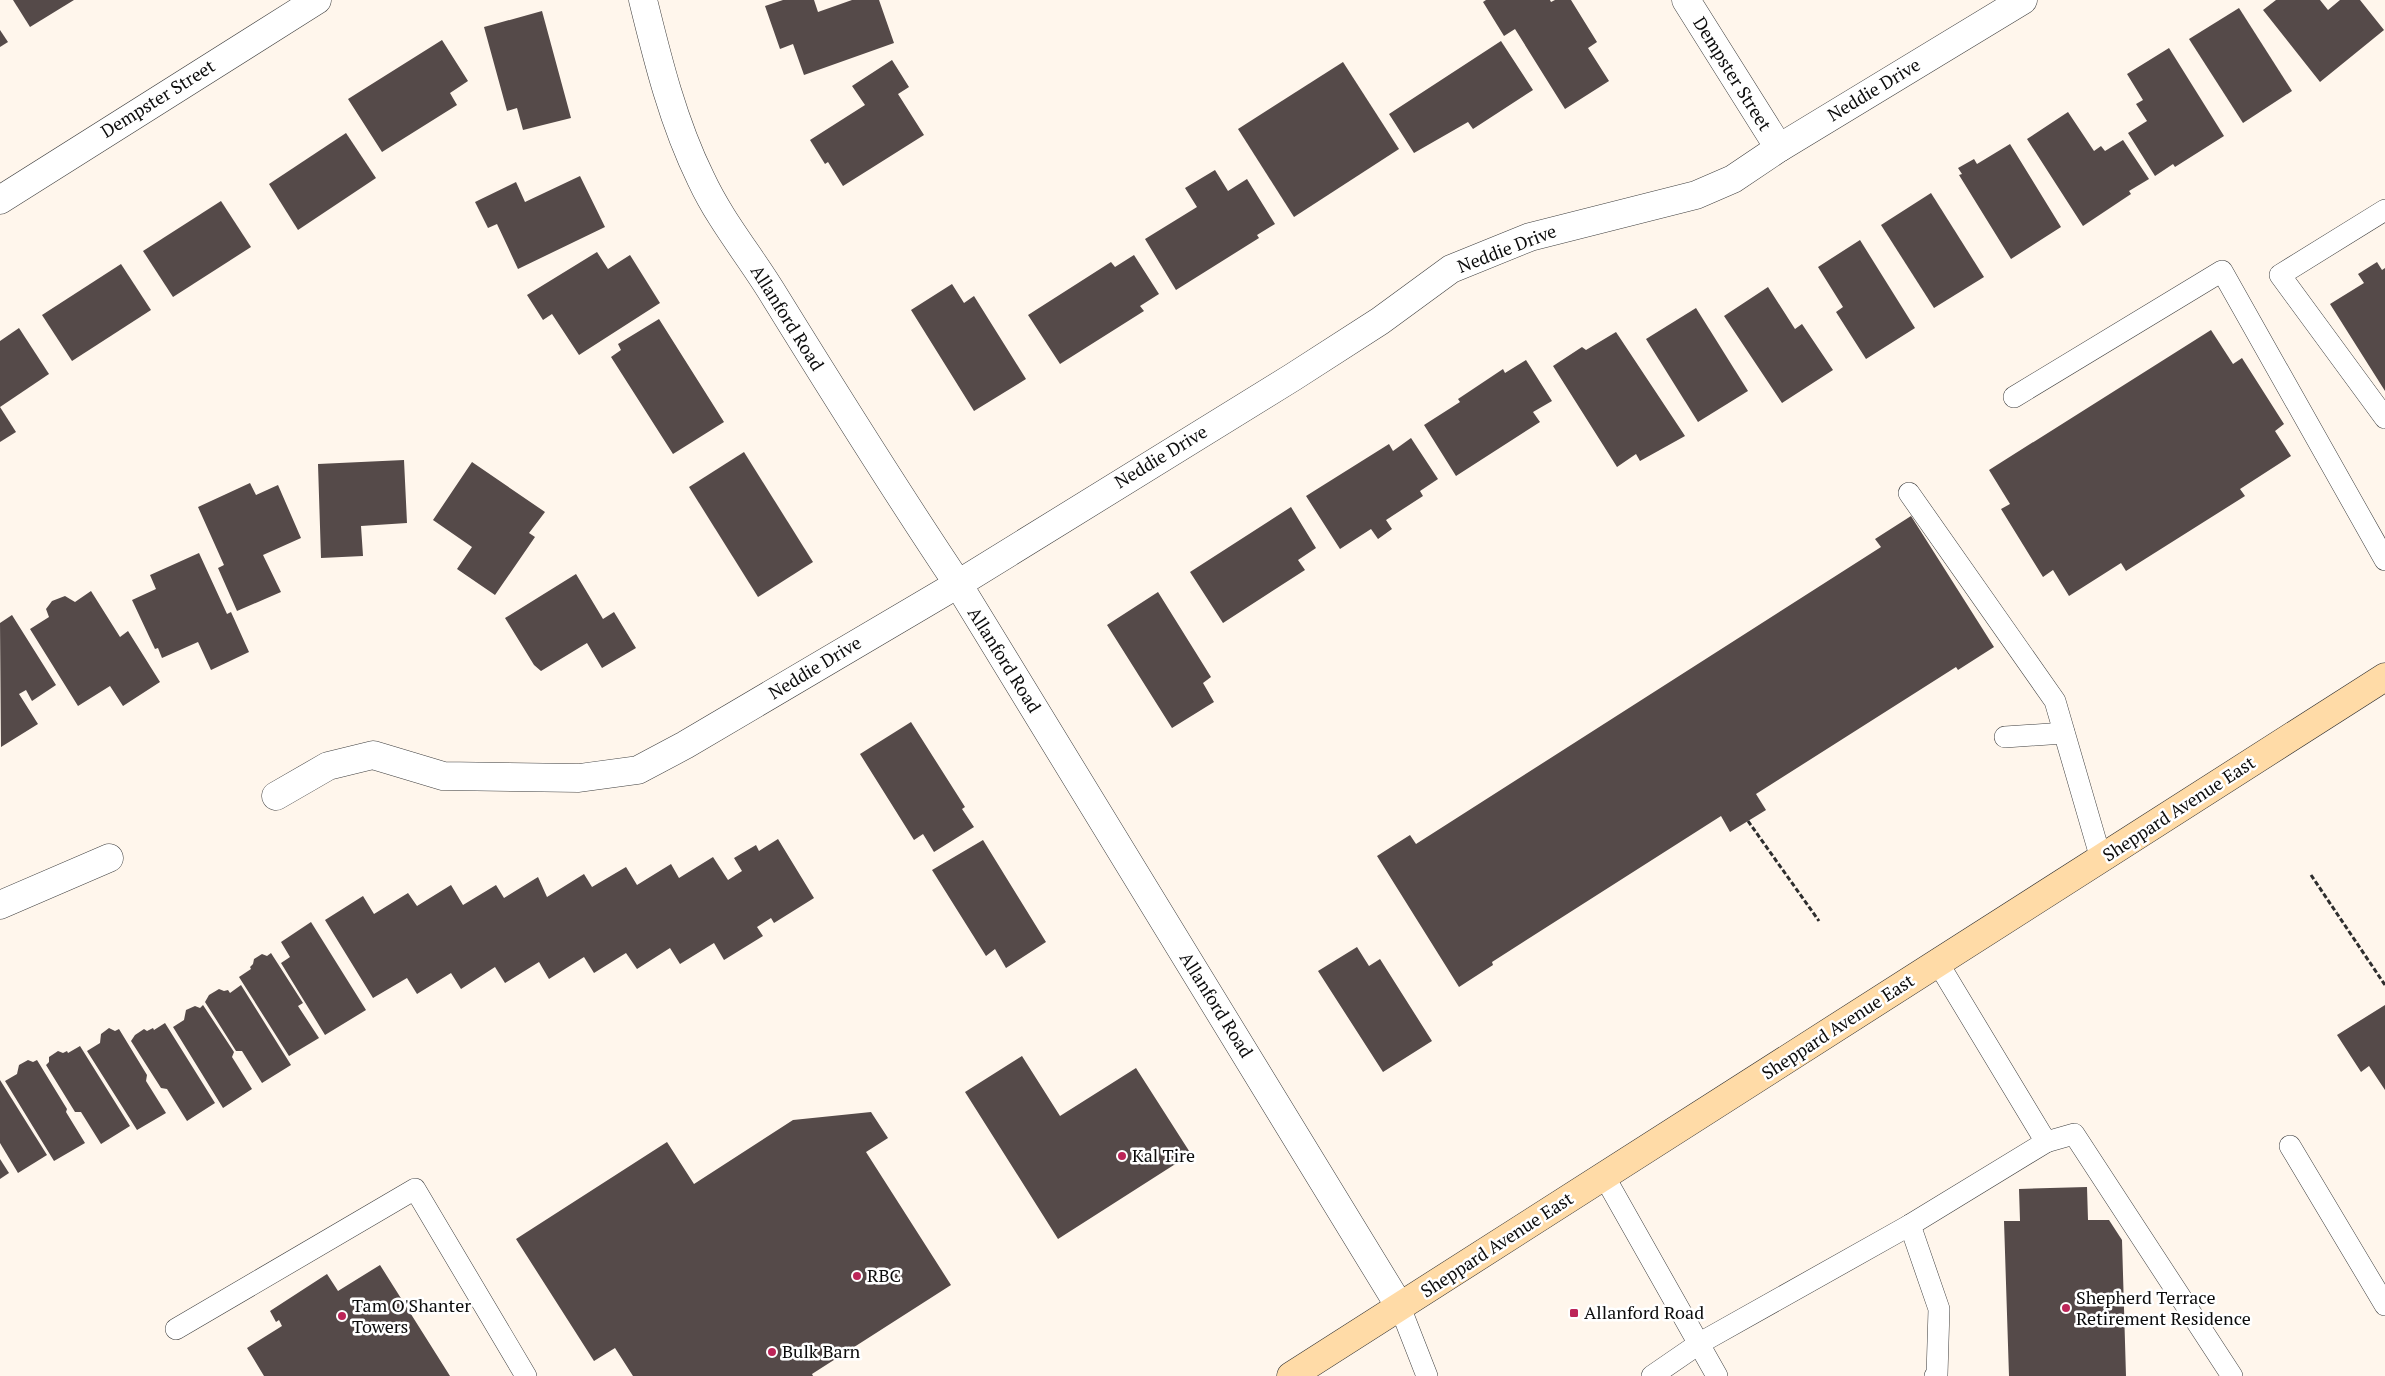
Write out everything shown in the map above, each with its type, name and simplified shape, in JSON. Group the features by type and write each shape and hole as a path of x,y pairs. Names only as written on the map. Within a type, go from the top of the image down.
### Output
{"main road":[{"name":"Sheppard Avenue East","path":"1291,1376 2385,677"}],"street":[{"name":"Dempster Street","path":"0,200 317,0"},
{"name":"Allanford Road","path":"643,0 661,74 678,126 700,179 718,212 758,270 889,481 958,584 1400,1307"},
{"name":"Dempster Street","path":"1686,0 1779,148"},
{"name":"Neddie Drive","path":"276,796 328,766 372,755 443,776 579,778 638,770 686,745 958,584 1293,377 1380,321 1452,269 1530,237 1696,195 1733,179 1779,148 2023,0"},
{"path":"0,905 109,858"}],"lane":[{"path":"2385,210 2280,275 2385,418"},
{"path":"2014,397 2222,271 2385,560"},
{"path":"1909,493 2055,701 2101,859"},
{"path":"2005,737 2064,733"},
{"path":"1938,963 2046,1142"},
{"path":"1652,1376 1700,1343 1910,1225 2046,1142 2074,1134 2232,1376"},
{"path":"2290,1146 2385,1305"},
{"path":"1604,1176 1717,1376"},
{"path":"176,1328 415,1189 526,1376"},
{"path":"1910,1225 1939,1309 1937,1374 1935,1376"},
{"path":"1400,1307 1427,1376"}],"path":[{"path":"1748,821 1819,921"},
{"path":"2311,875 2385,985"}],"building":[{"path":"13,0 74,0 30,27"},
{"path":"783,0 814,0 818,12 852,0 879,0 894,43 804,75 793,44 780,49 765,6"},
{"path":"1486,0 1550,0 1551,2 1555,0 1571,0 1597,42 1588,48 1609,81 1565,109 1515,29 1504,36 1483,2"},
{"path":"2276,0 2320,0 2328,10 2340,0 2360,0 2384,30 2320,82 2263,10"},
{"path":"2239,8 2292,91 2243,123 2189,39"},
{"path":"542,11 571,118 523,130 517,108 507,111 484,27"},
{"path":"0,30 8,42 0,47"},
{"path":"442,40 468,81 450,93 457,105 382,152 348,99"},
{"path":"1501,41 1533,90 1473,129 1468,122 1414,153 1389,114"},
{"path":"2169,48 2224,136 2175,167 2173,164 2155,176 2128,133 2147,121 2136,104 2143,100 2127,74"},
{"path":"892,60 909,87 898,94 924,135 843,186 828,162 825,164 810,140 865,105 852,86"},
{"path":"1343,62 1399,149 1294,217 1238,129"},
{"path":"2068,112 2094,151 2101,146 2105,151 2123,140 2149,179 2129,191 2131,194 2083,226 2027,139"},
{"path":"346,133 376,178 298,230 269,184"},
{"path":"2010,144 2061,227 2011,259 1959,175 1962,174 1958,168 1974,159 1977,164"},
{"path":"1215,170 1228,191 1247,179 1275,224 1257,235 1259,238 1176,290 1145,239 1197,207 1185,188"},
{"path":"580,176 605,227 518,269 497,224 488,228 475,202 516,182 525,202"},
{"path":"1931,193 1984,277 1934,308 1881,225"},
{"path":"221,201 251,247 173,297 143,251"},
{"path":"1860,240 1915,328 1866,359 1836,312 1843,307 1818,267"},
{"path":"597,252 608,269 630,255 660,303 579,355 552,314 543,320 527,295"},
{"path":"1134,255 1159,294 1140,306 1144,311 1060,364 1028,315 1111,262 1115,267"},
{"path":"2377,262 2382,270 2385,268 2385,391 2330,304 2364,283 2358,274"},
{"path":"121,264 151,310 72,361 42,315"},
{"path":"952,284 964,303 974,296 1026,379 974,411 911,310"},
{"path":"1768,287 1795,329 1802,324 1833,370 1782,403 1724,316"},
{"path":"1696,308 1748,391 1698,422 1646,339"},
{"path":"659,319 724,422 673,454 611,357 621,350 618,344"},
{"path":"19,328 49,374 0,407 0,341"},
{"path":"2211,330 2233,364 2242,358 2284,424 2275,431 2291,456 2240,489 2245,496 2126,571 2121,563 2069,596 2053,570 2043,577 2001,509 2010,504 1989,470"},
{"path":"1616,332 1685,436 1640,461 1636,454 1617,467 1553,366 1582,347 1586,350"},
{"path":"1526,360 1552,401 1533,412 1540,422 1456,476 1424,425 1460,402 1458,399 1503,369 1505,373"},
{"path":"0,407 16,432 0,442"},
{"path":"1411,438 1438,479 1420,491 1423,496 1386,520 1392,529 1378,539 1371,529 1340,549 1306,496 1389,444 1393,451"},
{"path":"744,452 813,562 758,597 689,487"},
{"path":"404,460 407,523 361,526 363,556 321,558 318,464"},
{"path":"472,462 545,512 529,533 535,537 495,595 457,569 472,547 433,520"},
{"path":"250,483 256,495 278,485 301,538 263,555 281,592 237,611 218,568 224,565 198,507"},
{"path":"1291,507 1316,548 1298,560 1305,570 1223,623 1190,572"},
{"path":"1911,516 1994,647 1958,670 1956,667 1756,794 1766,810 1730,832 1721,816 1492,962 1493,965 1459,987 1377,856 1410,835 1416,844 1881,547 1875,539"},
{"path":"199,553 227,614 231,612 249,652 211,670 198,642 162,658 158,648 155,649 132,600 156,589 150,575"},
{"path":"576,574 603,619 614,612 636,648 602,668 587,643 541,671 534,665 505,618"},
{"path":"91,591 120,637 128,631 160,682 123,706 110,686 78,706 30,629 49,617 46,609 52,601 65,596 75,602"},
{"path":"1158,592 1211,677 1203,683 1214,702 1172,728 1107,625"},
{"path":"12,615 56,685 32,701 26,690 19,694 38,724 1,747 0,623"},
{"path":"911,722 965,807 962,809 974,827 934,852 923,834 914,840 860,754"},
{"path":"778,839 814,898 774,923 771,918 757,927 763,936 724,960 714,943 680,964 670,948 637,969 626,953 594,973 584,957 549,979 539,962 505,983 495,967 461,989 451,973 417,994 407,978 373,998 325,920 363,896 374,914 408,893 417,906 451,885 463,905 496,885 504,898 538,877 547,897 584,874 592,887 626,867 637,885 671,864 679,878 713,857 728,880 742,871 734,858 756,845 759,851"},
{"path":"983,840 1046,942 1006,968 995,949 986,956 932,870"},
{"path":"311,922 366,1010 325,1035 281,963 290,957 281,942"},
{"path":"1357,947 1369,966 1380,959 1432,1041 1383,1072 1318,971"},
{"path":"271,953 303,1003 298,1006 319,1038 289,1056 239,977 251,969 250,967 254,959 262,954 267,956"},
{"path":"241,985 291,1065 262,1083 242,1051 236,1051 205,1002 209,995 219,989 228,990 230,993"},
{"path":"203,1005 234,1052 232,1057 252,1089 223,1108 173,1027 184,1020 186,1010 195,1006 200,1008"},
{"path":"2385,1005 2385,1090 2369,1066 2361,1072 2337,1035"},
{"path":"165,1023 215,1103 187,1121 167,1089 161,1088 131,1041 135,1035 144,1029 147,1031 153,1028 154,1030"},
{"path":"109,1028 115,1031 119,1029 147,1075 146,1081 166,1113 137,1130 87,1051 100,1043 101,1034"},
{"path":"80,1046 130,1126 101,1144 81,1112 75,1112 46,1065 49,1062 49,1057 58,1051 63,1053 67,1051 68,1053"},
{"path":"1022,1056 1060,1116 1136,1068 1191,1154 1058,1239 965,1092"},
{"path":"28,1060 33,1062 37,1060 85,1143 54,1161 5,1081 17,1074 19,1065"},
{"path":"0,1080 47,1155 18,1173 0,1143"},
{"path":"871,1112 888,1138 866,1152 951,1285 812,1374 813,1376 633,1376 615,1348 594,1361 516,1239 667,1142 694,1184 793,1120"},
{"path":"0,1159 9,1173 0,1179"},
{"name":"Shepherd Terrace Retirement Residence","path":"2087,1187 2088,1220 2109,1220 2122,1240 2126,1376 2009,1376 2004,1221 2020,1221 2019,1189"},
{"name":"Tam O'Shanter Towers","path":"380,1265 450,1376 264,1376 247,1348 282,1326 279,1320 276,1322 270,1311 327,1274 338,1291"}],"place":[{"name":"Kal Tire","path":"1122,1156"},
{"name":"RBC","path":"857,1276"},
{"name":"Shepherd Terrace Retirement Residence","path":"2066,1308"},
{"name":"Allanford Road","path":"1574,1313"},
{"name":"Tam O'Shanter Towers","path":"342,1316"},
{"name":"Bulk Barn","path":"772,1352"}]}
